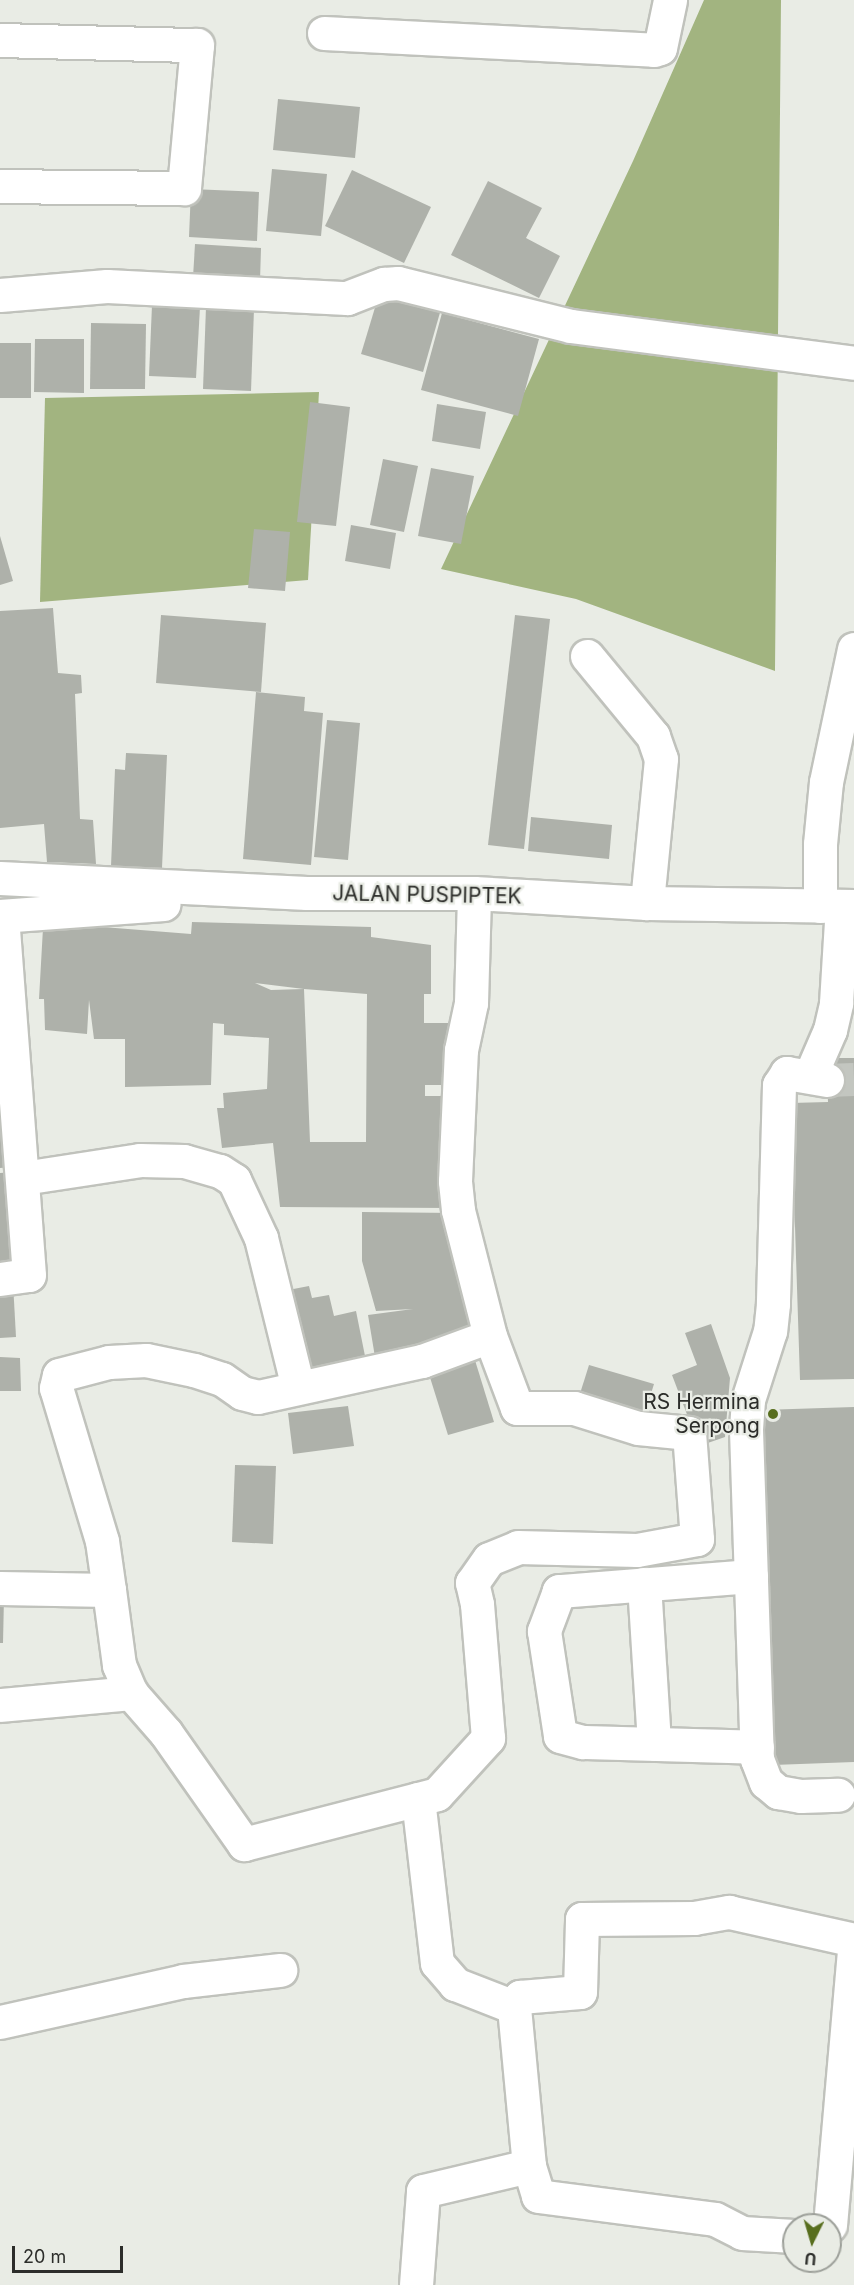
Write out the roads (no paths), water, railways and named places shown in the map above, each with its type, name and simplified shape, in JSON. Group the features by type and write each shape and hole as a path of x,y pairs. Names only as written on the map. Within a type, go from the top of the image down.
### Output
{"street":[{"path":"324,33 654,50 660,48 670,0"},
{"path":"0,40 197,45 184,188 0,186"},
{"path":"0,295 92,286 347,298 384,284 398,283 571,326 854,363"},
{"path":"838,1795 801,1796 778,1792 766,1782 757,1747 746,1430 748,1400 770,1331 773,1304 779,1085 787,1073 818,1078 836,1004 838,906 820,844 826,782 854,649"},
{"path":"587,656 653,736 661,759 647,903"},
{"name":"JALAN PUSPIPTEK","path":"0,878 307,893 474,893 647,903 838,906"},
{"path":"0,1279 29,1275 1,916 307,893"},
{"path":"474,893 471,1004 461,1050 455,1181 458,1210 490,1336 517,1408 574,1408 638,1428 689,1433 697,1539 637,1550 518,1546 489,1559 472,1583 477,1604 488,1738 437,1794 244,1844 166,1733 130,1692 119,1665 102,1541 56,1388 59,1375 108,1362 146,1360 194,1370 222,1380 242,1394 258,1397 422,1361 490,1336"},
{"path":"22,1178 140,1160 184,1161 220,1171 234,1180 261,1238 298,1388"},
{"path":"751,1576 560,1591 544,1631 560,1736 583,1742 757,1747"},
{"path":"644,1584 654,1744"},
{"path":"0,1588 109,1590"},
{"path":"0,1705 130,1692"},
{"path":"418,1799 437,1963 455,1984 514,2007"},
{"path":"782,2235 742,2233 715,2219 538,2196 529,2166 514,2007 520,1997 580,1992 582,1919 694,1918 729,1912 854,1940"},
{"path":"831,2213 854,1952"},
{"path":"0,2022 183,1981 280,1970"},
{"path":"416,2285 423,2191 529,2166"}],"tunnel":[{"path":"827,1080 854,1079"}],"place":[{"name":"RS Hermina Serpong","path":"773,1414"}]}
